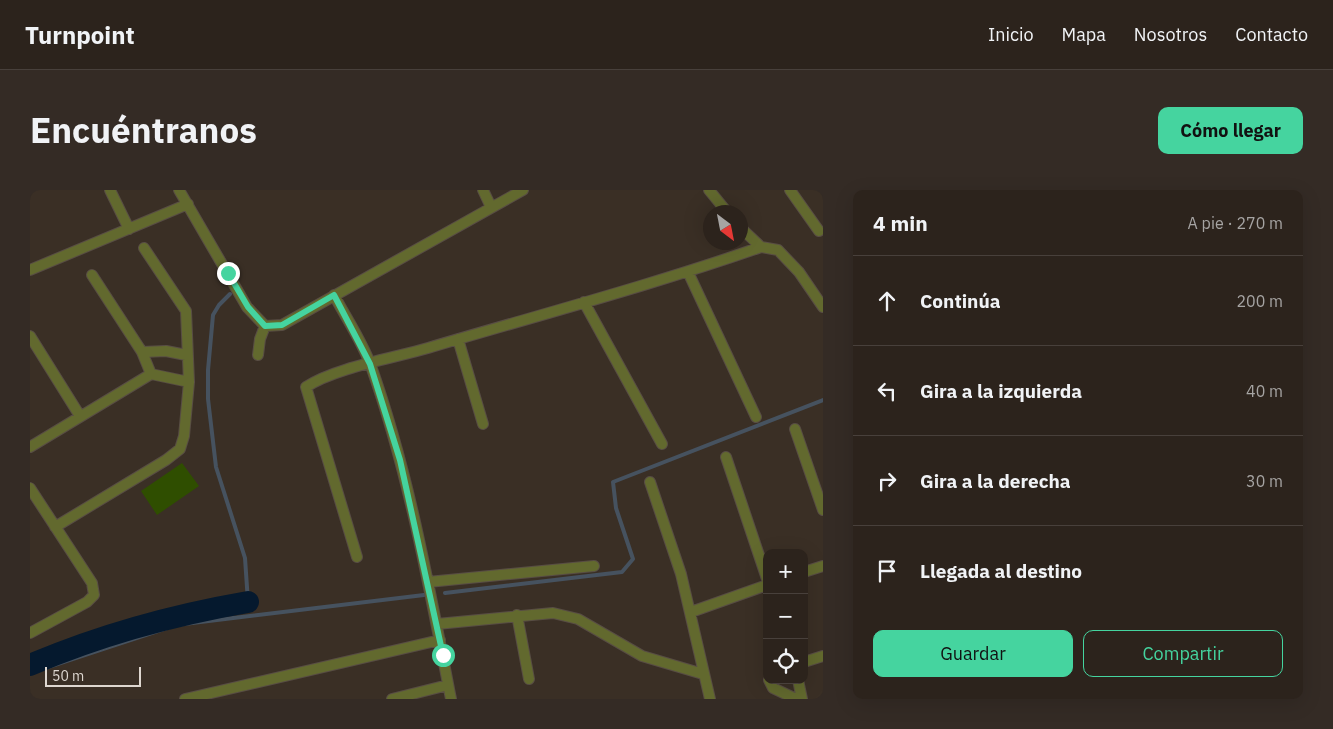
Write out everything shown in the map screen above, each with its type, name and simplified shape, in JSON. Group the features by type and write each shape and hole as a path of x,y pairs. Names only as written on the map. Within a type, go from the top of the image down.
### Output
{"street":[{"path":"110,190 129,229"},
{"path":"179,190 248,307 265,326"},
{"path":"482,190 491,207"},
{"path":"265,326 282,325 523,190"},
{"path":"709,190 721,205"},
{"path":"790,190 819,231"},
{"path":"30,270 188,204"},
{"path":"748,235 761,246 778,250 799,272 823,308"},
{"path":"357,556 306,387 314,381 688,272 761,246"},
{"path":"55,527 166,460 180,449 184,436 188,382 186,311 144,248"},
{"path":"688,272 756,417"},
{"path":"92,275 142,352 151,374"},
{"path":"334,295 370,364 400,460 437,624 451,699"},
{"path":"584,302 662,444"},
{"path":"258,355 260,338 265,326"},
{"path":"30,336 80,416"},
{"path":"458,339 483,424"},
{"path":"142,352 166,351 186,356"},
{"path":"30,447 151,374 188,382"},
{"path":"795,429 823,510"},
{"path":"726,456 763,567"},
{"path":"650,482 681,574 710,699"},
{"path":"30,488 92,583 94,595 87,602 30,633"},
{"path":"428,582 594,566"},
{"path":"808,571 823,566"},
{"path":"691,612 763,587"},
{"path":"437,624 553,613 578,619 642,656 703,674"},
{"path":"517,615 530,679"},
{"path":"185,699 440,640"},
{"path":"808,660 820,656"},
{"path":"808,664 820,656"},
{"path":"771,684 773,688 796,699"},
{"path":"799,684 802,699"},
{"path":"392,699 448,685"}],"green space":[{"path":"182,463 199,486 157,515 141,491"}],"waterway":[{"path":"230,294 219,305 213,315 208,370 208,399 216,467 245,558 248,602"},
{"path":"445,593 622,572 633,559 616,508 613,482 823,400"},
{"path":"30,673 176,625 424,595"},
{"path":"30,665 83,644 137,627 192,613 248,602"}],"route":[{"path":"228,273 248,307 265,326 282,325 334,295 370,364 400,460 443,655"}]}
